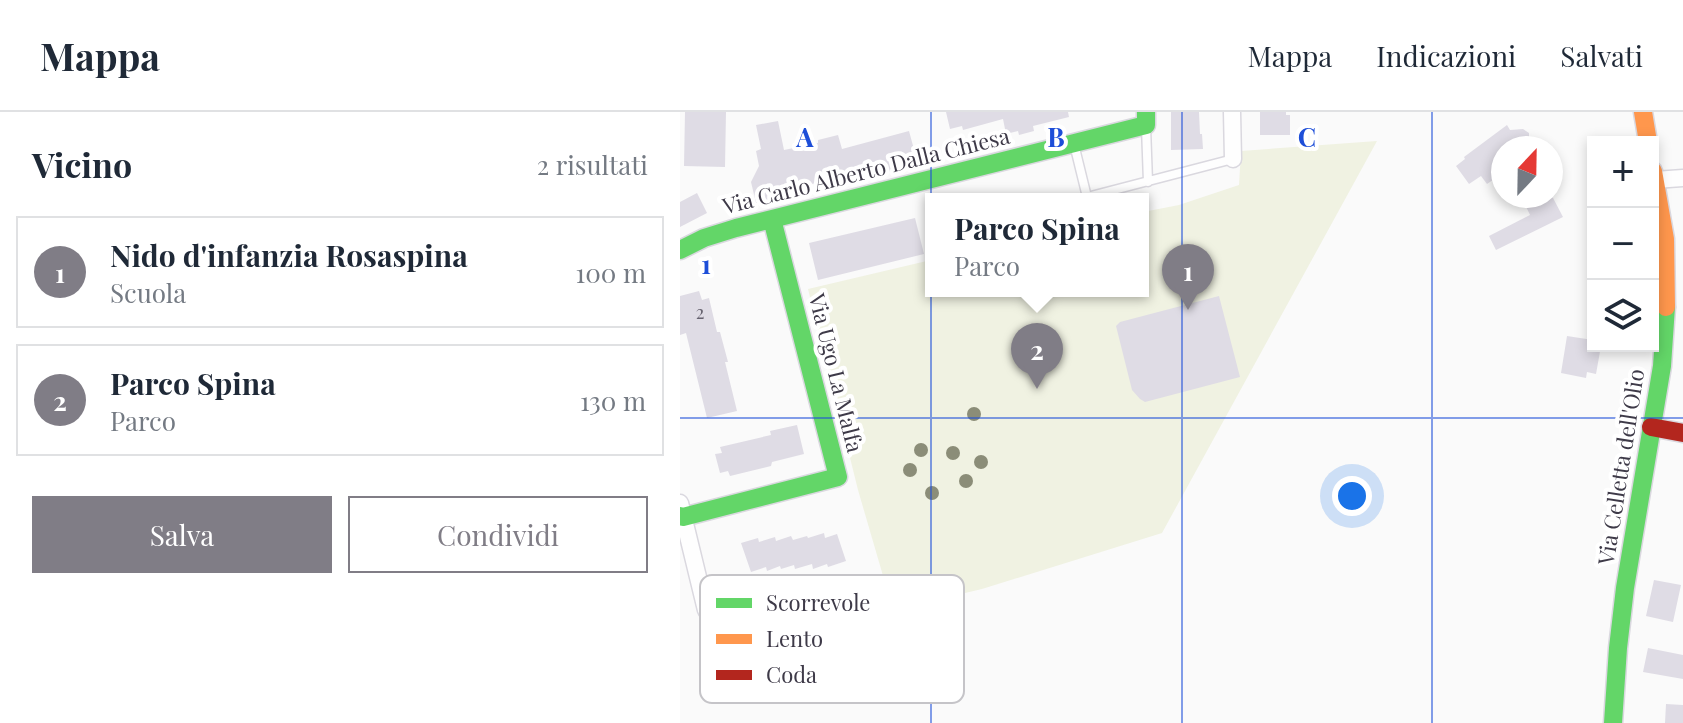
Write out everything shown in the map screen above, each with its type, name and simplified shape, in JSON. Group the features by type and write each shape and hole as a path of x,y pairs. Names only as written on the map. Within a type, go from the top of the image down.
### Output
{"street":[{"path":"1232,112 1233,159"},
{"path":"1643,112 1647,136"},
{"name":"Via Carlo Alberto Dalla Chiesa","path":"680,250 704,238 1074,143 1146,119"},
{"path":"1659,176 1683,178"},
{"name":"Via Celletta dell'Olio","path":"1613,723 1625,588 1662,366 1666,312 1665,239 1659,204"},
{"name":"Via Ugo La Malfa","path":"700,586 681,512 838,477 772,219"},
{"path":"1651,427 1683,433"}],"lane":[{"path":"1146,119 1148,182"},
{"path":"1074,143 1086,193"},
{"path":"1103,193 1233,159"}],"green space":[{"path":"1377,141 1162,533 964,593 964,575 883,575 858,490 808,289 925,261 925,297 1149,297 1149,211 1179,205 1239,185 1241,151"}],"building":[{"path":"685,112 726,112 725,167 684,166"},
{"path":"946,112 1068,112 1069,117 1033,126 1034,131 1019,135 1018,131 1006,134 1003,119 963,130 962,126 950,129"},
{"path":"1171,112 1199,112 1203,149 1171,150"},
{"path":"1260,112 1286,112 1290,115 1290,135 1260,135"},
{"path":"778,121 784,150 838,135 842,149 909,131 918,164 884,173 883,169 848,179 849,184 818,191 817,183 767,193 769,200 756,203 751,182 759,166 756,151 761,149 756,125"},
{"path":"1507,125 1510,130 1523,129 1529,133 1529,136 1492,136"},
{"path":"1491,137 1491,181 1487,184 1481,176 1469,184 1456,166"},
{"path":"697,193 707,213 680,227 680,202"},
{"path":"1527,208 1558,208 1563,217 1496,250 1489,236 1530,215"},
{"path":"915,218 924,254 818,280 809,243"},
{"path":"699,291 702,300 709,298 717,332 720,332 737,411 707,418 686,333 680,335 680,296"},
{"path":"1219,296 1240,377 1145,402 1140,399 1132,390 1116,326 1120,322"},
{"path":"1567,336 1587,339 1587,352 1600,352 1596,374 1587,372 1586,378 1561,373"},
{"path":"797,425 804,454 730,476 728,471 720,473 715,454 722,453 720,447 771,435 770,431"},
{"path":"824,533 825,538 837,534 846,561 813,569 812,564 795,569 794,565 781,569 780,566 767,571 766,567 751,572 741,543 775,537 776,541 791,536 793,540"},
{"path":"1654,580 1681,585 1673,622 1646,616"},
{"path":"1648,648 1683,655 1683,679 1643,672"},
{"path":"1666,704 1683,705 1683,723 1665,723"}],"traffic: fast":[{"path":"680,250 736,228 1146,125 1146,112"},
{"path":"680,516 838,477 772,219"},
{"path":"1613,723 1625,588 1662,366 1666,307"}],"traffic: slow":[{"path":"1643,112 1647,136"},
{"path":"1659,205 1665,239 1666,307"}],"traffic: jam":[{"path":"1651,427 1683,433"}],"place":[{"name":"Nido d'infanzia Rosaspina","path":"1188,310"},
{"name":"Parco Spina","path":"1037,389"}]}
